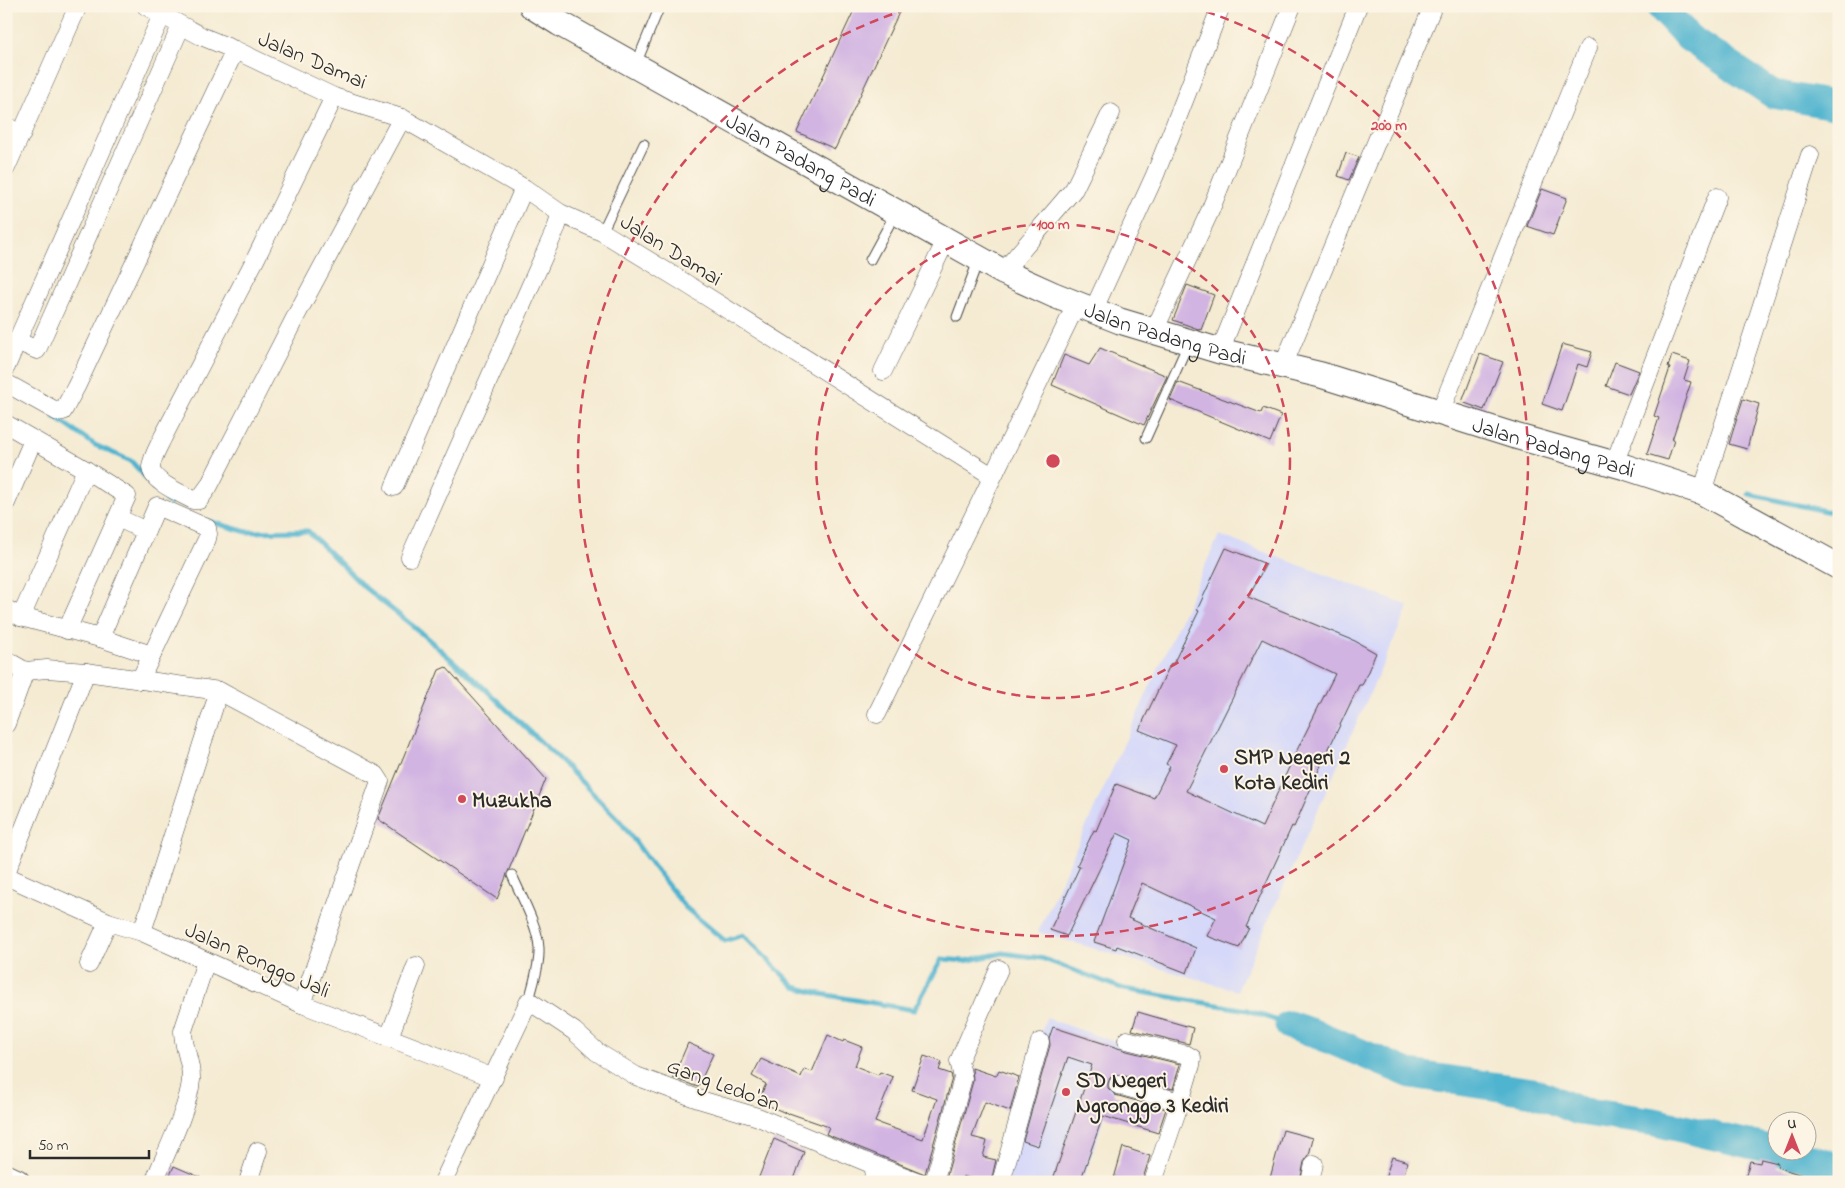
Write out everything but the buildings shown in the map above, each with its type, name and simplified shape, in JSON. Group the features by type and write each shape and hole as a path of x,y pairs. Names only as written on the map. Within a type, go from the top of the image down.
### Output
{"main road":[{"name":"Jalan Padang Padi","path":"532,6 559,23 636,64 1003,272 1084,308 1154,332 1220,351 1321,375 1702,492 1839,567"},
{"path":"6,1177 18,1182"}],"street":[{"path":"6,168 14,130 78,6"},
{"name":"Jalan Damai","path":"146,6 181,26 334,97 402,118 524,188 560,213 602,232 982,471 989,474 995,472"},
{"path":"877,714 995,472 1155,175 1221,6"},
{"path":"1154,332 1210,211 1292,6"},
{"path":"1220,351 1358,6"},
{"path":"1283,366 1433,6"},
{"path":"6,367 162,15"},
{"path":"17,342 37,350 181,26"},
{"path":"1440,412 1588,48"},
{"path":"6,383 58,412 63,410 77,385 235,50"},
{"path":"334,97 256,258 163,437 151,466 156,480 193,500 199,500 209,486 298,312 402,118"},
{"path":"1003,272 1074,189 1111,113"},
{"path":"1702,492 1810,155"},
{"path":"394,487 524,188"},
{"path":"1614,464 1717,197"},
{"path":"410,557 557,226 560,213"},
{"path":"883,371 946,240"},
{"path":"6,424 127,496 66,630"},
{"path":"6,503 33,440"},
{"path":"86,470 13,613 152,655"},
{"path":"100,638 157,506 205,527 208,534 140,680"},
{"path":"118,518 146,531"},
{"path":"6,660 25,671 47,669 86,672 219,691 376,775 380,781 302,1004"},
{"path":"6,724 25,671"},
{"path":"6,874 86,672"},
{"path":"142,932 219,691"},
{"name":"Jalan Ronggo Jali","path":"6,874 108,922 142,932 302,1004 494,1078"},
{"path":"88,964 108,922"},
{"path":"154,1182 184,1108 191,1081 190,1068 182,1041 182,1031 206,961"},
{"path":"389,1037 416,966"},
{"path":"934,1182 963,1078 959,1061 999,969"},
{"path":"443,1182 529,1001"},
{"name":"Gang Ledo'an","path":"529,1001 574,1031 597,1052 636,1076 701,1100 758,1117 874,1174 919,1182"},
{"path":"1127,1040 1190,1056 1191,1066 1153,1182"},
{"path":"1000,1182 1040,1042"},
{"path":"1118,1085 1180,1102"},
{"path":"248,1182 258,1151"},
{"path":"1310,1182 1314,1164"}],"lane":[{"path":"636,64 660,6"},
{"path":"602,232 644,144"},
{"path":"870,260 897,212"},
{"path":"957,317 979,258"},
{"path":"1146,438 1189,342"},
{"path":"512,875 533,923 539,947 538,965 529,1001"}],"shaded area":[{"name":"SMP Negeri 2 Kota Kediri","path":"1219,535 1409,606 1237,991 1038,932"},
{"name":"SD Negeri Ngronggo 3 Kediri","path":"1046,1018 1127,1046 1083,1182 1000,1182 1007,1157 1000,1146"}],"waterway":[{"path":"1660,6 1689,38 1773,94 1839,106"},
{"path":"55,417 95,445 131,461 167,501 171,503"},
{"path":"1749,494 1825,511 1839,512"},
{"path":"208,521 247,532 308,531 364,587 413,626 485,689 562,762 620,821 685,907 725,941 743,935 795,987 821,994 914,1010 942,959 965,961 1003,953 1041,958 1124,989 1247,1010 1289,1025"},
{"path":"1289,1025 1321,1036 1411,1074 1533,1092 1579,1111 1655,1122 1821,1161 1839,1169"}],"place":[{"name":"SMP Negeri 2 Kota Kediri","path":"1224,769"},
{"name":"Muzukha","path":"462,799"},
{"name":"SD Negeri Ngronggo 3 Kediri","path":"1066,1092"}]}
